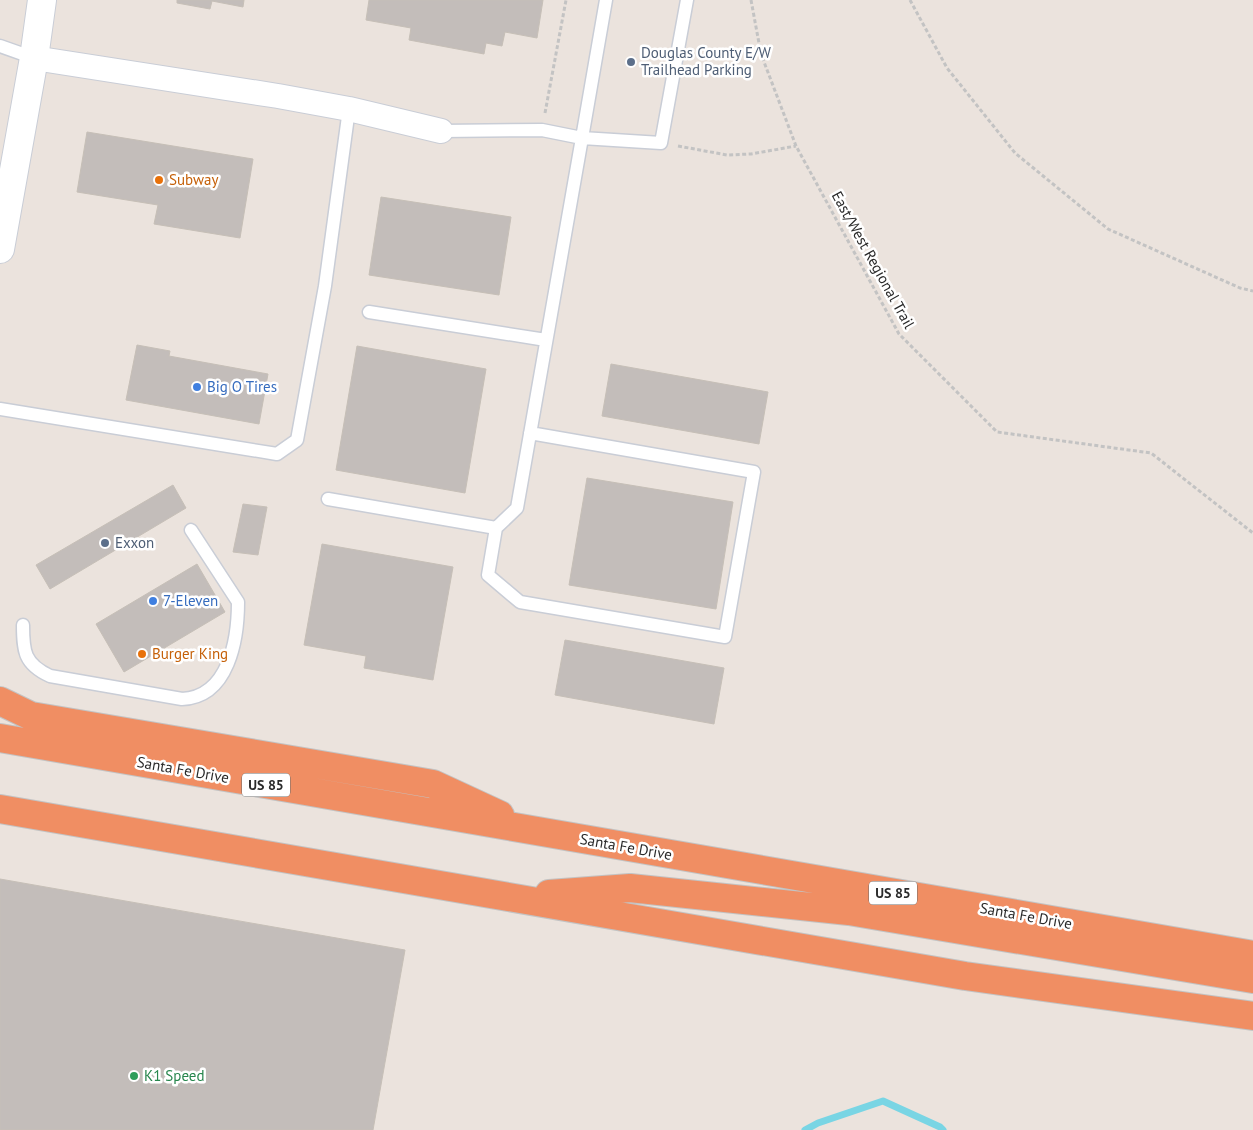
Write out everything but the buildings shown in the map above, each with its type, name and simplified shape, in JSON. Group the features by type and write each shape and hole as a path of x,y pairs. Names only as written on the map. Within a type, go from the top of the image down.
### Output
{"highway":[{"path":"0,701 31,716 433,784 533,831"},
{"name":"Santa Fe Drive","path":"0,738 1253,955"},
{"path":"0,809 965,976 1253,1016"},
{"path":"505,897 630,888 849,911 1253,979"}],"street":[{"path":"0,249 34,58 42,0"},
{"path":"34,58 278,96 348,109 441,131"}],"lane":[{"path":"530,433 754,472 725,637 520,602 488,576 496,528 517,508 546,340 606,0"},
{"path":"441,131 542,130 582,138 661,143 687,0"},
{"path":"0,46 34,58"},
{"path":"0,409 277,454 297,440 325,286 348,109"},
{"path":"369,312 546,340"},
{"path":"328,499 496,528"},
{"path":"24,625 23,646 27,658 38,670 50,676 182,700 190,699 205,692 227,670 234,643 238,602 191,530"}],"path":[{"path":"542,130 566,0"},
{"name":"East/West Regional Trail","path":"751,0 761,54 796,146 899,334 997,432 1151,453 1253,533"},
{"path":"910,0 946,68 1015,153 1108,228 1240,288 1253,291"},
{"path":"661,143 727,155 751,154 796,146"}],"waterway":[{"path":"805,1130 818,1123 883,1101 943,1130"}],"place":[{"name":"Douglas County E/W Trailhead Parking","path":"631,62"},
{"name":"Subway","path":"159,180"},
{"name":"Big O Tires","path":"197,387"},
{"name":"Exxon","path":"105,543"},
{"name":"7-Eleven","path":"153,601"},
{"name":"Burger King","path":"142,654"},
{"name":"K1 Speed","path":"134,1076"}]}
